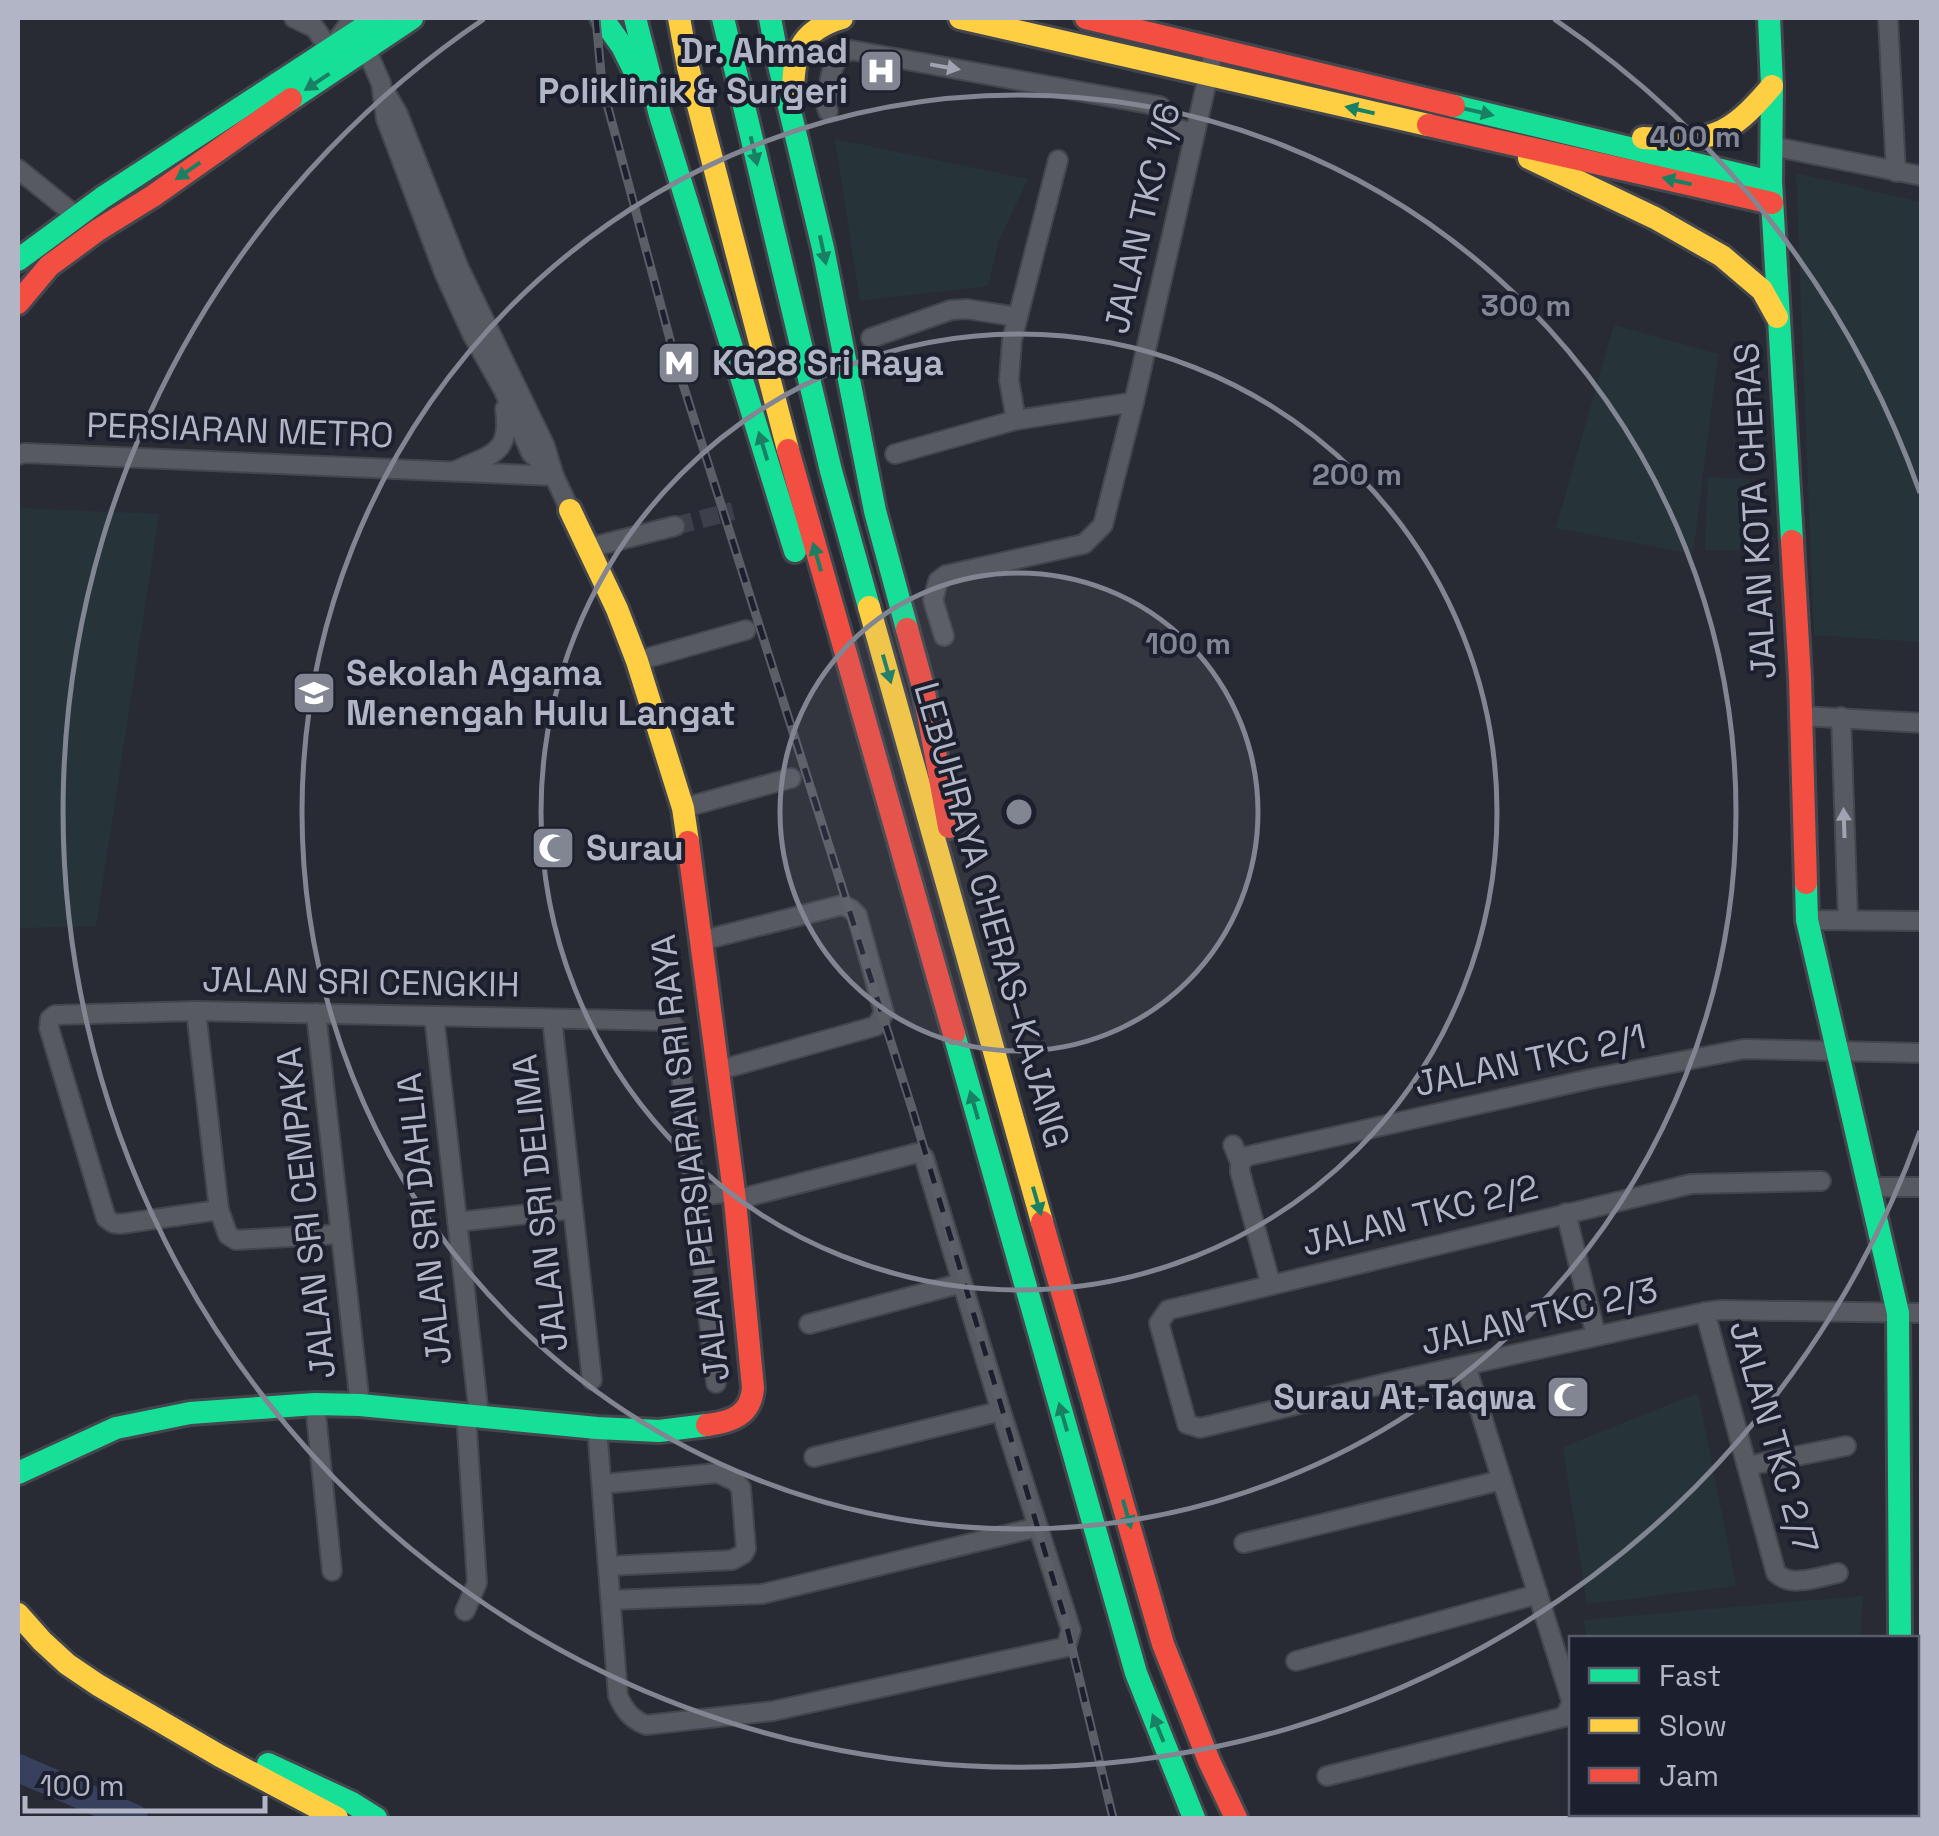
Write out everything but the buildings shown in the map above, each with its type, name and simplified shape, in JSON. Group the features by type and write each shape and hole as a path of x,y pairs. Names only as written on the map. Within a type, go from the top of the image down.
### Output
{"main road":[{"path":"18,260 75,215 378,18"},
{"path":"18,302 49,266 98,230 154,196 412,18"},
{"path":"602,18 660,115"},
{"path":"636,18 660,115 812,606 875,760"},
{"name":"LEBUHRAYA CHERAS–KAJANG","path":"680,18 688,68 790,459 875,760 1136,1673 1194,1818"},
{"name":"LEBUHRAYA CHERAS–KAJANG","path":"723,18 831,471 1163,1644 1209,1761 1239,1818"},
{"path":"770,18 823,248 876,511 923,687 954,858 998,1038 1000,1074"},
{"path":"794,121 792,76 797,50 815,28 842,18"},
{"path":"960,18 1497,141 1771,192"},
{"path":"1086,18 1570,134 1771,192"},
{"name":"JALAN KOTA CHERAS","path":"1768,18 1771,192 1802,716 1806,920 1868,1187 1910,1313 1900,1636"},
{"path":"1570,134 1679,141 1712,138 1746,118 1772,86"},
{"path":"1497,141 1655,218 1722,256 1762,290 1780,321"},
{"name":"JALAN PERSIARAN SRI RAYA","path":"18,1473 116,1428 190,1413 360,1404 658,1431 725,1423 747,1409 753,1388 734,1196 683,808 638,660 570,510"},
{"path":"18,1614 67,1664 98,1685 336,1818"},
{"path":"126,1701 288,1773 376,1818"}],"street":[{"path":"294,18 314,28 330,50 353,18"},
{"path":"1888,18 1896,172"},
{"name":"JALAN TKC 1/6","path":"944,636 933,600 938,581 946,575 1084,544 1103,525 1214,48"},
{"path":"366,49 398,114 459,268 545,446 554,476"},
{"path":"828,111 833,64 840,54 851,50 1160,106 1169,116 1168,127 1195,133"},
{"path":"381,83 386,119 445,275 531,453 554,476"},
{"path":"1771,146 1922,176"},
{"path":"1016,420 1009,380 1012,340 1058,160"},
{"path":"18,169 75,215"},
{"path":"871,338 951,310 1018,317"},
{"name":"PERSIARAN METRO","path":"452,472 497,450 505,440 508,428 503,390"},
{"path":"895,454 1016,420 1134,402"},
{"name":"PERSIARAN METRO","path":"20,453 554,476"},
{"name":"JALAN PERSIARAN SRI RAYA","path":"554,476 570,510"},
{"path":"588,548 674,526"},
{"path":"638,660 746,630"},
{"path":"1802,716 1922,723"},
{"path":"1840,717 1848,920"},
{"path":"683,808 792,778"},
{"path":"700,941 842,905 857,915 884,1013 876,1026 716,1071"},
{"path":"1806,920 1922,921"},
{"path":"196,1010 219,1210 228,1236 236,1240 341,1234"},
{"name":"JALAN SRI CENGKIH","path":"219,1210 120,1224 106,1218 49,1028 50,1019 55,1015 196,1010 670,1021 676,1029 695,1196"},
{"name":"JALAN SRI CEMPAKA","path":"316,1013 360,1404"},
{"name":"JALAN SRI DAHLIA","path":"434,1016 473,1415 477,1583 466,1611"},
{"name":"JALAN SRI DELIMA","path":"552,1018 592,1380"},
{"name":"JALAN TKC 2/1","path":"1270,1285 1236,1153 1248,1156 1744,1049 1922,1053"},
{"path":"597,1428 618,1696 634,1720 646,1725 773,1712 1066,1647 1072,1630 922,1154 734,1196 695,1196 716,1383"},
{"name":"JALAN TKC 2/2","path":"1200,1428 1187,1424 1159,1322 1168,1310 1691,1184 1821,1181"},
{"path":"1868,1187 1922,1187"},
{"path":"457,1222 573,1209"},
{"path":"1566,1214 1596,1336"},
{"path":"809,1324 962,1284"},
{"name":"JALAN TKC 2/3","path":"1200,1428 1706,1312 1910,1313"},
{"name":"JALAN TKC 2/7","path":"1706,1312 1776,1573 1790,1582 1838,1574"},
{"path":"1327,1776 1569,1708 1538,1594 1466,1366"},
{"path":"314,1404 332,1572"},
{"path":"814,1457 1001,1411"},
{"path":"1747,1466 1846,1446"},
{"path":"602,1484 718,1473 742,1488 746,1549 743,1554 732,1560 608,1566"},
{"path":"1244,1543 1502,1480"},
{"path":"610,1600 762,1594 1038,1527"},
{"path":"1296,1661 1538,1594"}],"shaded area":[{"path":"835,139 1028,179 999,240 988,286 860,301"},
{"path":"1796,173 1921,202 1921,642 1814,635"},
{"path":"1614,325 1718,354 1693,554 1556,528"},
{"path":"1708,477 1750,479 1746,551 1705,550"},
{"path":"18,508 159,514 96,926 18,928"},
{"path":"1698,1393 1736,1586 1587,1604 1563,1447"},
{"path":"1863,1596 1860,1636 1587,1636 1583,1620"},
{"path":"1622,1816 1783,1818 1623,1818"}],"waterway":[{"path":"18,1768 134,1818"}],"tunnel":[{"path":"675,526 733,511"}],"railway":[{"path":"596,18 602,85 676,362 914,1115 1065,1619 1113,1818"}],"traffic: fast":[{"path":"18,260 102,198 378,18"},
{"path":"291,99 412,18"},
{"path":"602,18 638,78"},
{"path":"635,18 660,115 795,551"},
{"path":"723,18 831,471 869,607"},
{"path":"770,18 823,248 875,511 907,629"},
{"path":"1769,18 1771,182 1792,541"},
{"path":"1454,106 1771,182"},
{"path":"1806,883 1807,920 1898,1313 1900,1636"},
{"path":"954,1034 1136,1673 1194,1818"},
{"path":"18,1473 116,1428 190,1413 315,1404 597,1428 659,1431 707,1425"},
{"path":"268,1764 376,1818"}],"traffic: slow":[{"path":"679,18 688,67 788,450"},
{"path":"793,97 794,69 801,47 816,30 842,18"},
{"path":"960,18 1428,125"},
{"path":"1643,138 1686,139 1716,133 1742,117 1772,86"},
{"path":"1529,158 1655,218 1722,256 1762,290 1777,317"},
{"path":"570,510 637,661 683,808 688,842"},
{"path":"869,607 1042,1222"},
{"path":"18,1614 67,1664 98,1685 337,1818"}],"traffic: jam":[{"path":"1086,18 1454,106"},
{"path":"18,303 49,266 291,99"},
{"path":"1428,125 1772,203"},
{"path":"788,450 954,1034"},
{"path":"1792,541 1806,883"},
{"path":"907,629 923,687 949,827"},
{"path":"688,842 735,1200 753,1388 744,1411 724,1422 707,1425"},
{"path":"1042,1222 1163,1644 1236,1818"}],"place":[{"name":"Dr. Ahmad Poliklinik & Surgeri","path":"881,71"},
{"name":"KG28 Sri Raya","path":"679,363"},
{"name":"Sekolah Agama Menengah Hulu Langat","path":"314,693"},
{"name":"Surau","path":"553,848"},
{"name":"Surau At-Taqwa","path":"1568,1397"}]}
